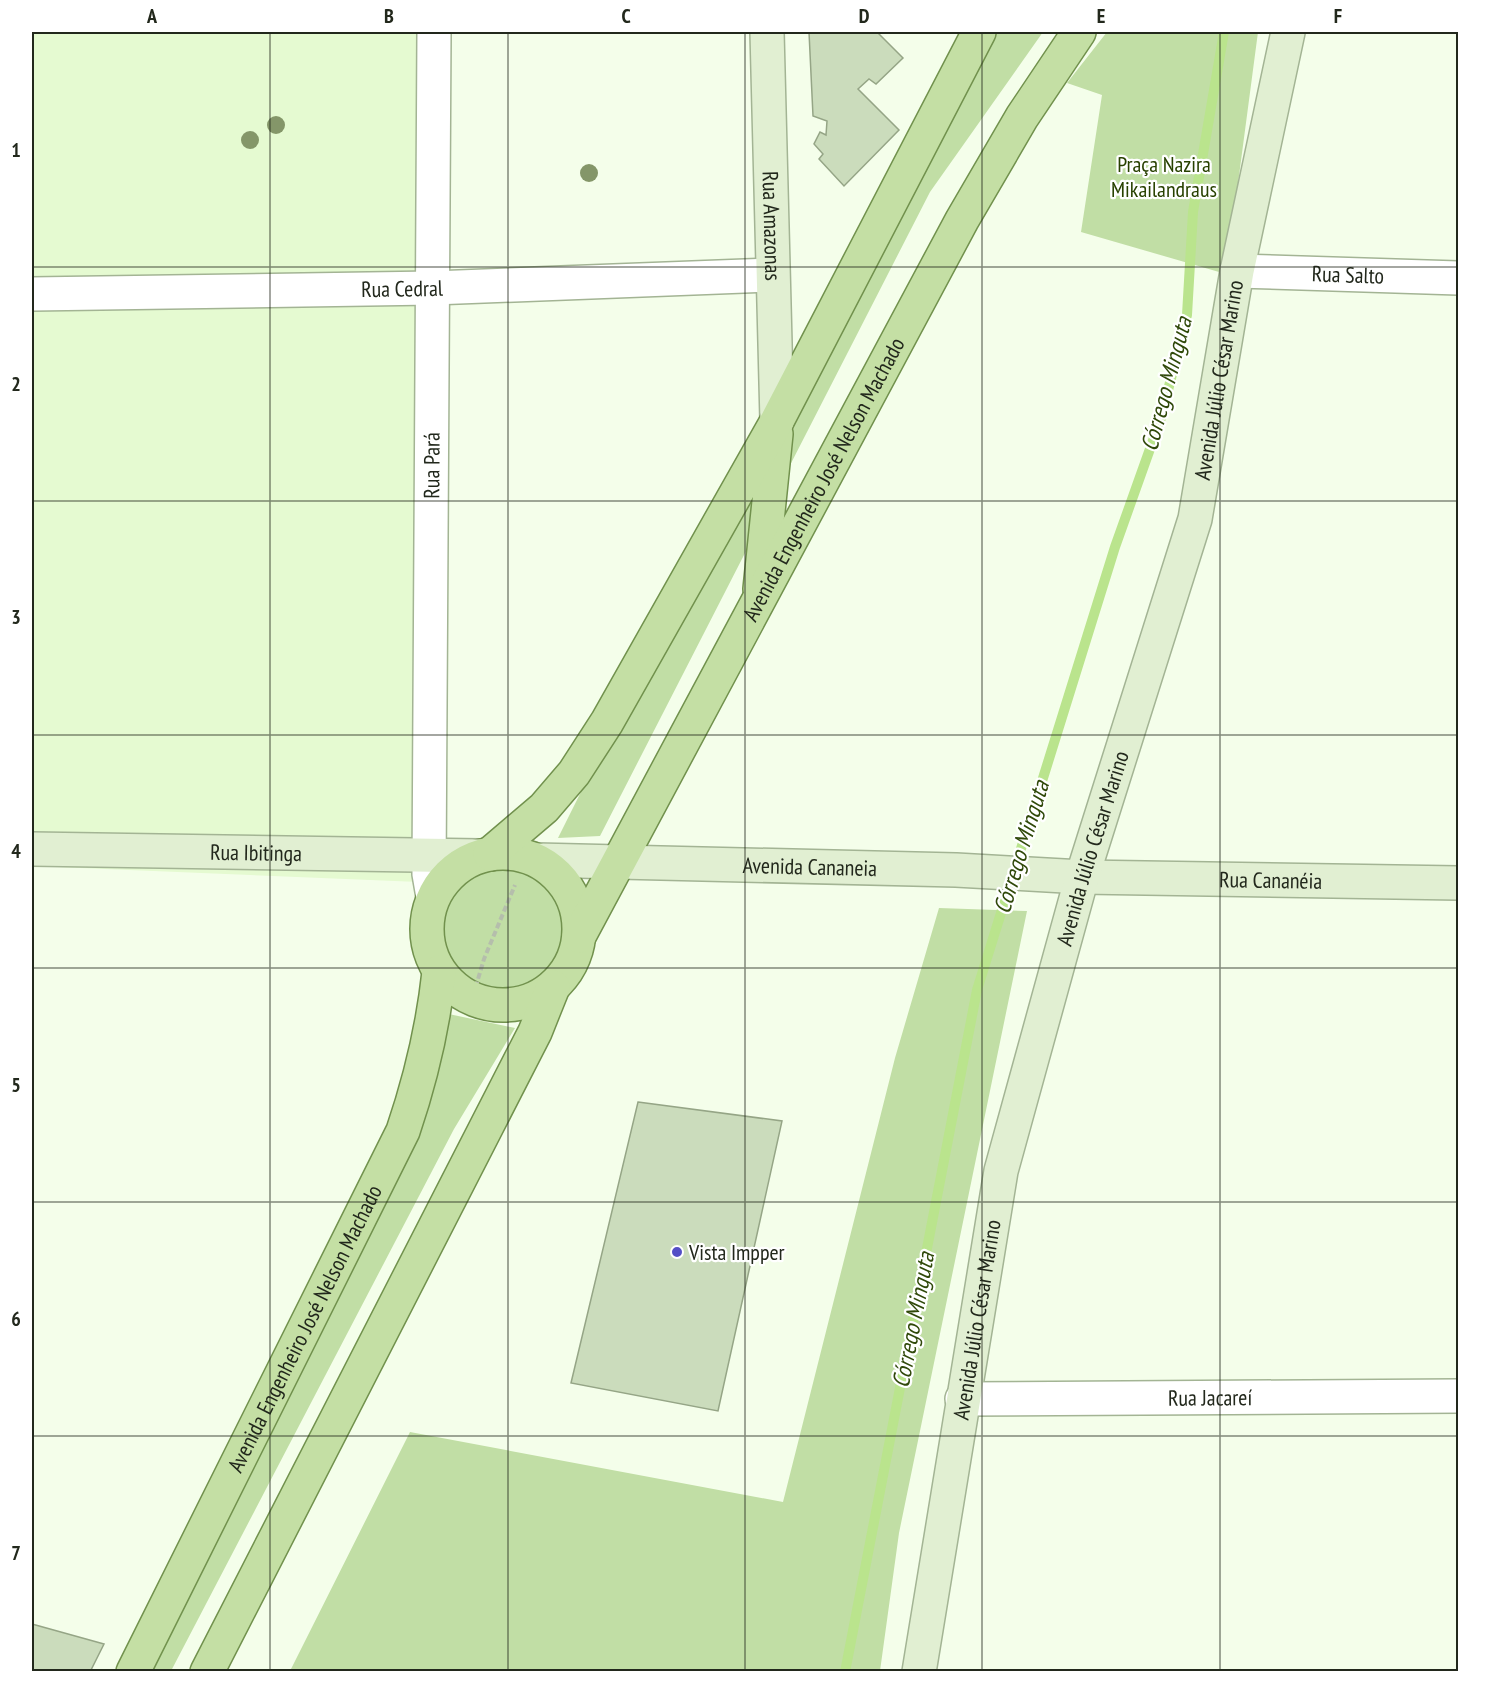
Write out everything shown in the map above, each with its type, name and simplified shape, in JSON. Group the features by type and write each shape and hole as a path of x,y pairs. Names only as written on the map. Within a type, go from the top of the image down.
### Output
{"main road":[{"path":"485,855 506,853 533,859 556,874 570,892 578,914 579,936 575,956 566,973 553,987 535,999 513,1005 492,1005 472,999 453,988 439,972 430,954 426,936 427,916 433,897 444,879 460,866 485,855 544,808 574,773 607,722 777,421 979,32"},
{"name":"Avenida Engenheiro José Nelson Machado","path":"579,936 962,220 1022,117 1079,32"},
{"path":"758,605 777,421"},
{"name":"Avenida Engenheiro José Nelson Machado","path":"133,1671 404,1131 425,1063 434,1019 439,972"},
{"path":"207,1671 536,1032 553,987"}],"street":[{"name":"Rua Pará","path":"433,897 429,874 429,854 434,32"},
{"name":"Rua Amazonas","path":"767,32 777,421"},
{"name":"Avenida Júlio César Marino","path":"919,1671 1000,1171 1082,877 1195,519 1237,271 1288,32"},
{"name":"Rua Salto","path":"1237,271 1458,278"},
{"name":"Rua Cedral","path":"32,294 433,288 772,275"},
{"name":"Rua Ibitinga","path":"32,849 485,855"},
{"name":"Avenida Cananeia","path":"533,859 956,870 1082,877"},
{"name":"Rua Cananéia","path":"1082,877 1458,883"},
{"name":"Rua Jacareí","path":"962,1399 1458,1396"}],"path":[{"path":"472,999 484,959 533,859"}],"shaded area":[{"path":"32,32 421,32 419,882 32,866"}],"green space":[{"path":"984,32 1043,32 930,192 600,836 558,838 722,509"},
{"name":"Praça Nazira Mikailandraus","path":"1107,32 1258,32 1226,274 1081,232 1102,95 1067,83"},
{"path":"502,867 525,871 545,885 559,905 563,928 559,951 545,971 525,985 502,989 479,985 459,971 445,951 441,928 445,905 459,885 479,871"},
{"path":"939,908 1027,911 899,1533 880,1671 290,1671 410,1432 783,1502 895,1058"},
{"path":"444,1013 515,1028 454,1129 171,1671 141,1672"}],"building":[{"path":"809,32 877,32 903,58 876,84 869,79 858,89 899,130 844,186 819,159 823,154 814,144 820,132 826,135 827,121 813,116"},
{"name":"Vista Impper","path":"638,1102 782,1121 718,1411 571,1383"},
{"path":"32,1624 104,1644 90,1672 32,1672"}],"waterway":[{"name":"Córrego Minguta","path":"845,1672 977,990 1115,547 1161,418 1187,315 1193,212 1224,32"}],"place":[{"name":"Vista Impper","path":"677,1252"}]}
